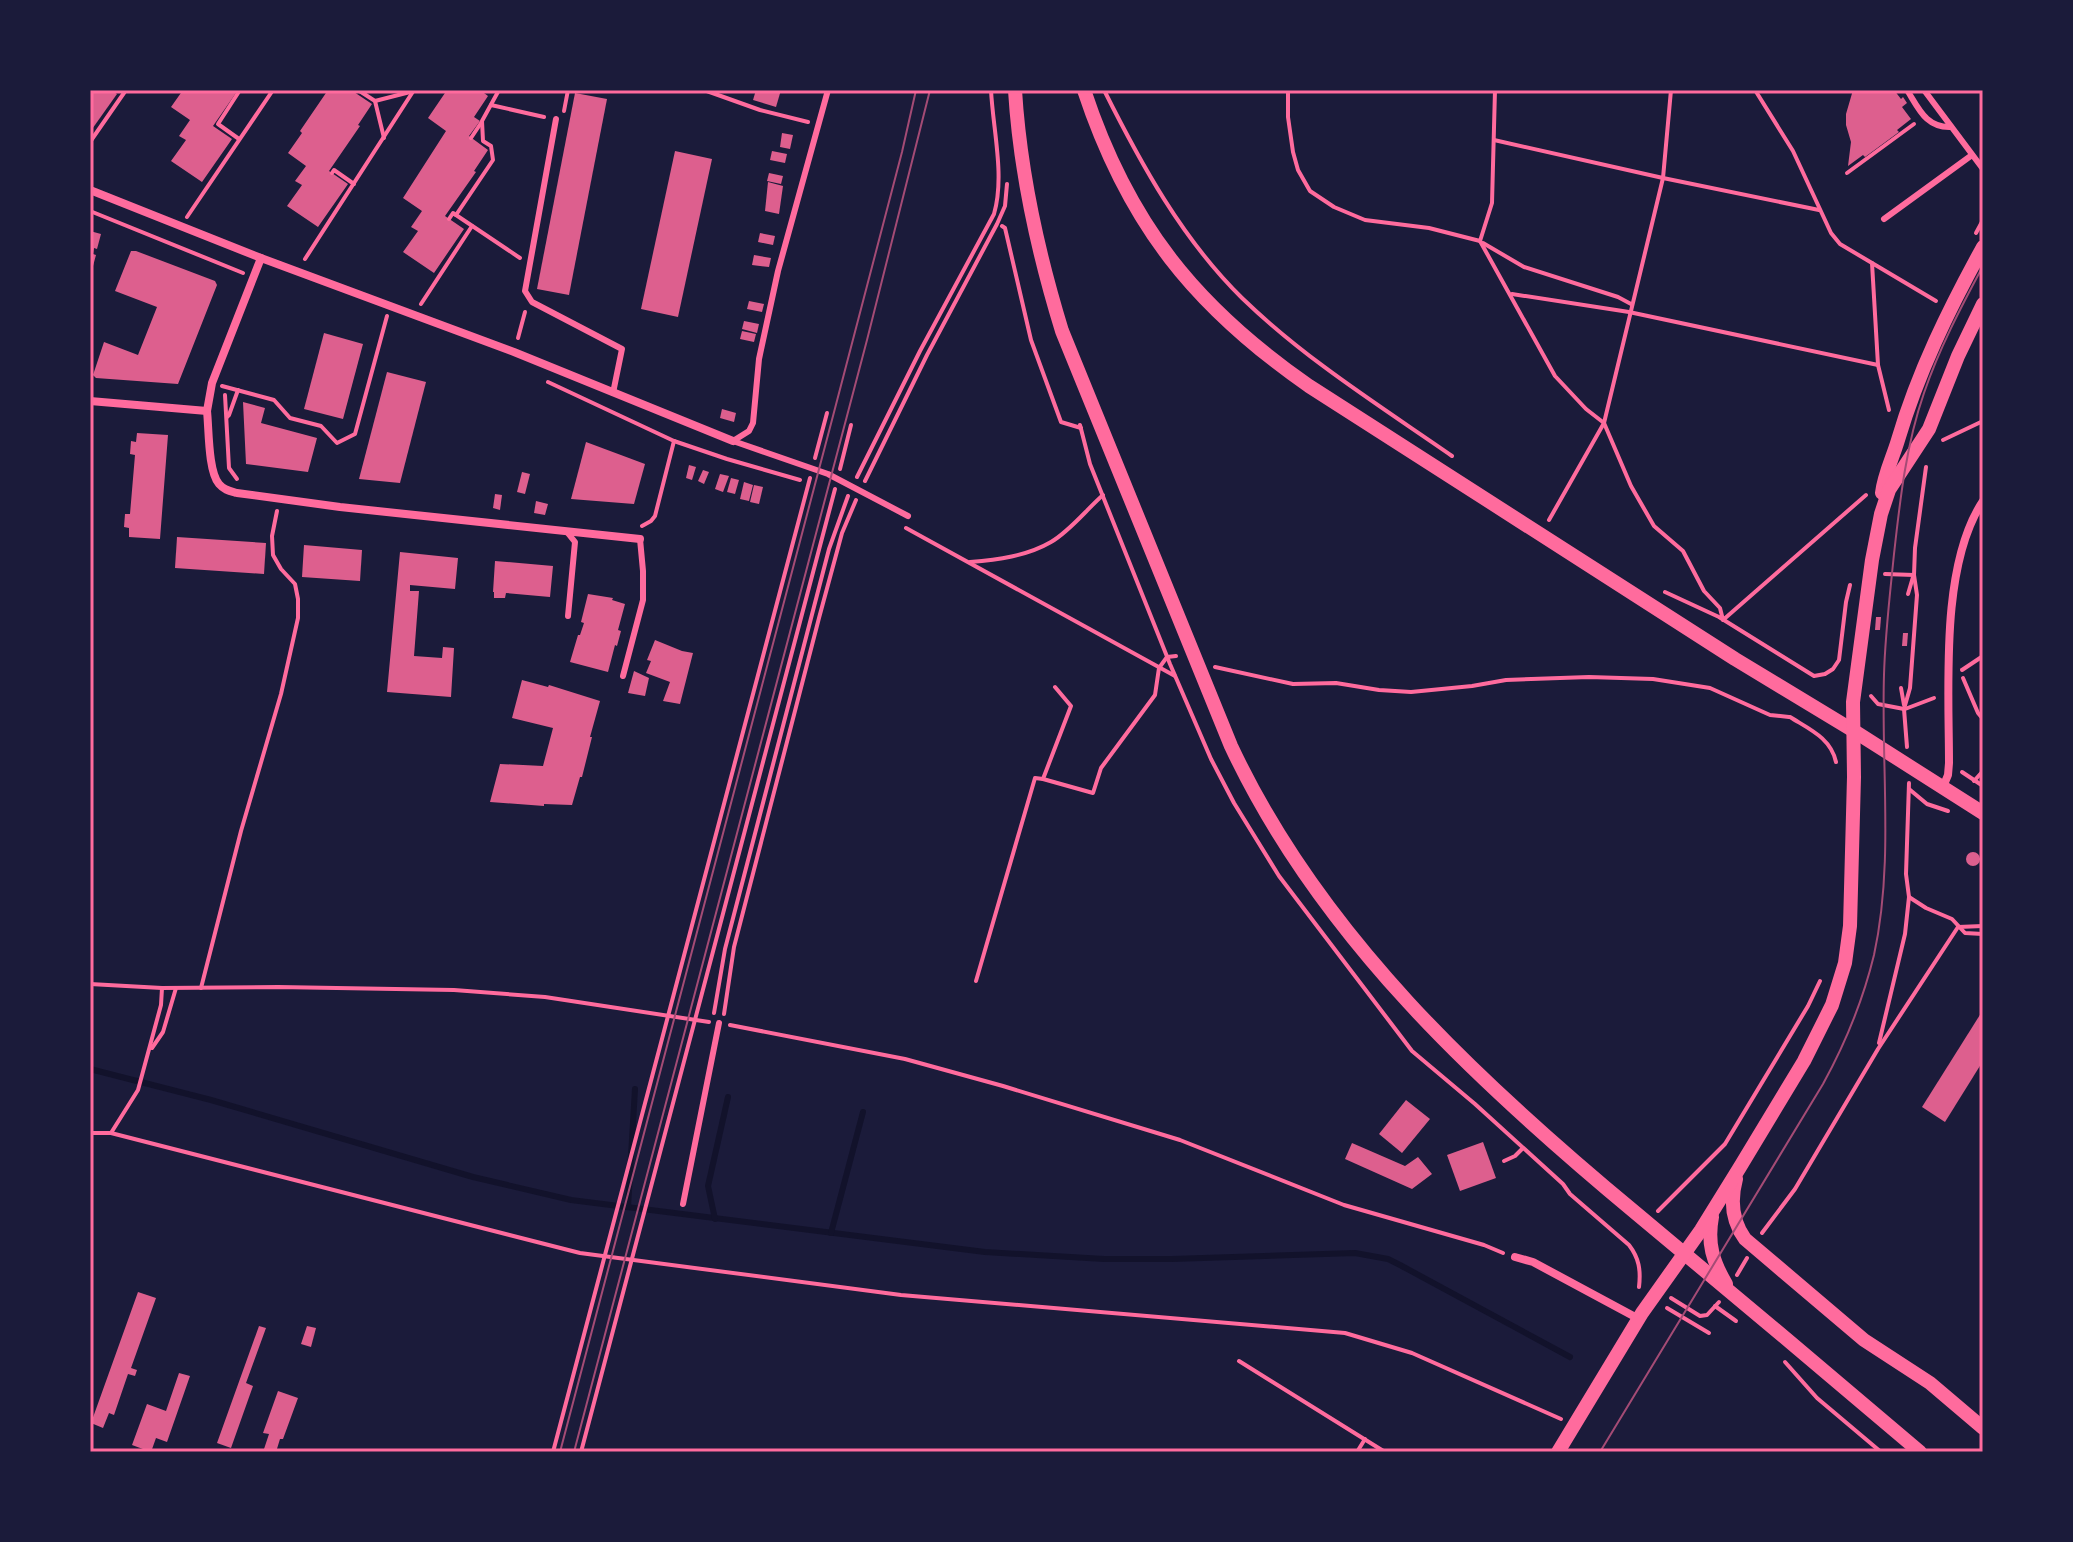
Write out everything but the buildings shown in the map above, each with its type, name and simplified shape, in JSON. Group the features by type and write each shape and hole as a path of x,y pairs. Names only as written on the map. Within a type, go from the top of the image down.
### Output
{"street":[{"path":"1015,90 1027,187 1038,243 1062,331 1231,746 1286,844 1345,927 1407,1000 1483,1079 1562,1152 1920,1452"},
{"path":"1084,90 1108,156 1142,218 1181,273 1245,338 1309,386 1735,659 1983,813"},
{"path":"90,190 261,258 514,352 733,441"},
{"path":"1558,1452 1639,1319 1713,1211 1829,1014 1842,973 1850,926 1853,702 1883,488 1916,384 1946,316 1983,247"},
{"path":"261,258 212,383 207,411 213,469 216,480 223,488 237,493 330,506 640,539"},
{"path":"1881,514 1889,490 1929,429 1983,304"},
{"path":"90,401 207,411"},
{"path":"1943,787 1949,763 1954,583 1963,546 1983,501"},
{"path":"1740,1167 1733,1193 1734,1217 1739,1229 1754,1247 1864,1340 1930,1383 1983,1428"},
{"path":"1713,1211 1710,1233 1712,1256 1729,1291"},
{"path":"1515,1257 1533,1262 1639,1319"}],"lane":[{"path":"733,441 749,431 753,423 765,326 828,90"},
{"path":"1907,90 1930,123 1940,128 1951,127"},
{"path":"1924,90 1983,169"},
{"path":"556,119 525,291 532,302 622,349 613,393"},
{"path":"1884,219 1972,155"},
{"path":"733,441 828,474 908,516"},
{"path":"567,532 575,542 568,616"},
{"path":"623,676 643,600 640,539"},
{"path":"683,1204 720,1023"}],"path":[{"path":"90,142 126,90"},
{"path":"239,139 216,126 240,90"},
{"path":"265,90 265,102"},
{"path":"181,226 273,90"},
{"path":"357,91 375,101 414,90"},
{"path":"297,271 414,90"},
{"path":"456,215 493,160 491,146 472,136 499,90"},
{"path":"704,90 760,110 819,125"},
{"path":"710,1022 715,1010 725,949 829,549 842,510 920,351 992,222 999,194 991,90"},
{"path":"1104,90 1140,160 1187,234 1240,296 1299,348 1458,460"},
{"path":"1288,90 1288,117 1298,170 1310,191 1334,207 1365,220 1429,228 1480,241 1524,267 1631,304"},
{"path":"1495,90 1492,203 1480,241 1555,376 1604,423 1631,486 1654,526 1683,551 1704,591 1720,608 1723,620"},
{"path":"1549,520 1604,423 1663,178 1671,90"},
{"path":"1755,90 1793,151 1819,210 1840,244 1941,304"},
{"path":"375,101 384,138"},
{"path":"491,105 556,119"},
{"path":"1847,173 1920,120"},
{"path":"482,121 483,141"},
{"path":"1494,140 1819,210"},
{"path":"332,173 334,170 354,184"},
{"path":"720,1023 734,947 842,533 927,355 1002,215 1008,177"},
{"path":"90,211 243,272 238,286"},
{"path":"449,219 453,213 522,259"},
{"path":"414,315 472,226"},
{"path":"1002,226 1005,228 1031,340 1061,422 1081,426 1090,464 1170,664"},
{"path":"1872,263 1878,365 1891,416"},
{"path":"1510,294 1629,312 1878,365"},
{"path":"212,383 225,384 274,400 290,418 321,426 337,443 355,434 390,306"},
{"path":"518,338 522,323"},
{"path":"225,384 229,468 245,483"},
{"path":"208,421 229,415 238,390"},
{"path":"815,459 827,413"},
{"path":"1937,443 1983,421"},
{"path":"839,471 851,425"},
{"path":"637,527 647,524 655,516 674,441"},
{"path":"1904,709 1910,688 1917,595 1914,575 1917,529 1927,461"},
{"path":"553,1452 810,475"},
{"path":"581,1452 835,486"},
{"path":"1723,620 1869,493"},
{"path":"967,562 1006,558 1052,541 1103,495"},
{"path":"201,988 296,631 298,599 295,584 273,555 272,536 277,509"},
{"path":"1538,513 1559,526"},
{"path":"913,532 1175,676"},
{"path":"1884,582 1885,573 1914,575"},
{"path":"1908,594 1914,575"},
{"path":"1664,592 1723,620 1813,678 1833,669 1839,673"},
{"path":"976,981 1035,778 1093,793 1101,768 1155,695 1159,668 1167,657 1173,655 1293,684 1336,683 1411,692 1519,679 1589,677 1653,679 1710,688 1770,715 1791,714 1828,744 1834,753 1836,766"},
{"path":"1983,656 1960,671 1983,719"},
{"path":"1865,692 1878,704 1904,709 1940,696 1950,678"},
{"path":"1043,779 1071,706 1055,687"},
{"path":"1878,1049 1905,934 1909,897 1906,874 1909,766 1901,688"},
{"path":"1907,743 1920,752"},
{"path":"1949,763 1983,786"},
{"path":"1974,781 1983,771"},
{"path":"1909,897 1952,919 1965,933 1983,934"},
{"path":"1958,927 1983,926"},
{"path":"1638,1291 1655,1295 1700,1316 1707,1315 1729,1291 1764,1229 1795,1189 1878,1049 1958,927"},
{"path":"1648,1224 1725,1144 1808,1006 1823,975"},
{"path":"90,984 162,988 454,990 545,997 720,1023 905,1059 1003,1086 1180,1140 1344,1205 1484,1245 1515,1257"},
{"path":"111,1133 138,1090 161,1005 162,988"},
{"path":"148,1053 163,1032 176,988"},
{"path":"90,1133 111,1133 580,1253 901,1295 1345,1333 1412,1353 1562,1419"},
{"path":"1504,1161 1523,1148"},
{"path":"1642,1284 1644,1281 1655,1295 1709,1333"},
{"path":"1715,1306 1735,1320"},
{"path":"1782,1358 1817,1398 1881,1452"},
{"path":"1239,1361 1385,1452"},
{"path":"1357,1452 1365,1439"}],"waterway":[{"path":"90,1069 211,1100 473,1177 571,1200 985,1252 1104,1259 1355,1253 1388,1259 1570,1357"},
{"path":"628,1207 635,1089"},
{"path":"715,1219 708,1186 728,1097"},
{"path":"831,1233 863,1112"}],"tram line":[{"path":"560,1452 916,90"},
{"path":"574,1452 930,90"},
{"path":"1600,1452 1823,1084 1846,1037 1864,989 1874,955 1884,886 1885,660 1904,473 1930,377 1983,266"}]}
